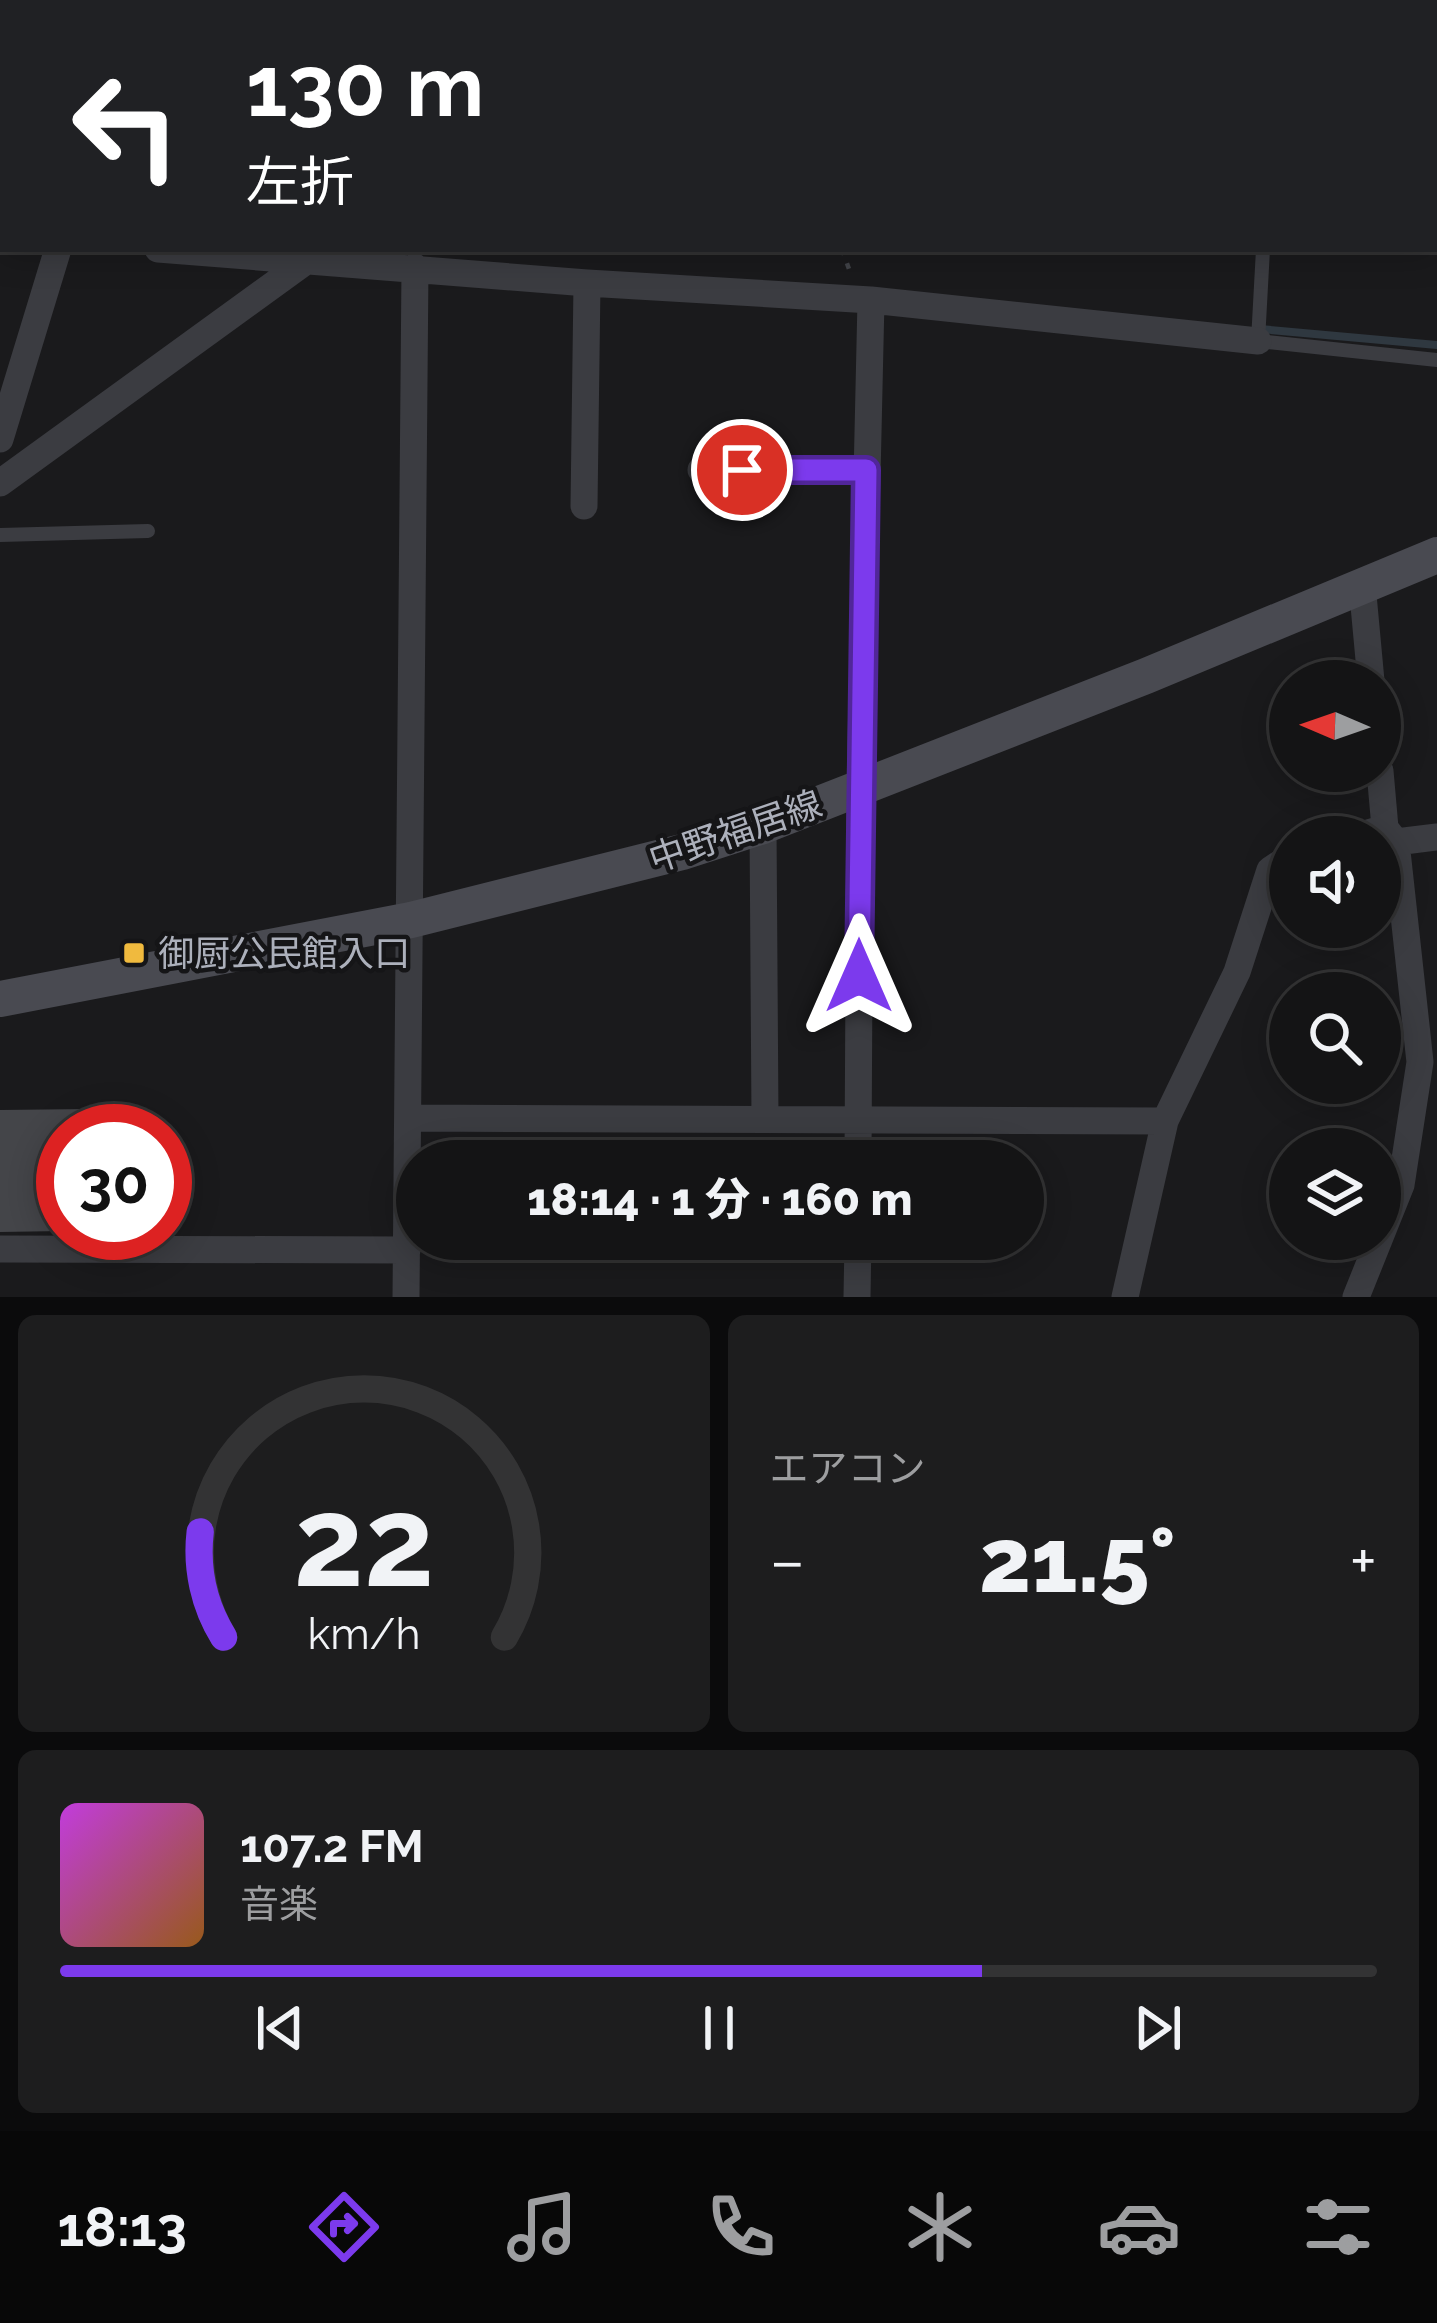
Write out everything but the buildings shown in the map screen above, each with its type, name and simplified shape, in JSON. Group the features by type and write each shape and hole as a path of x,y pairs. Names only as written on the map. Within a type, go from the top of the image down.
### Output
{"main road":[{"name":"中野福居線","path":"0,999 411,920 638,864 763,826 1437,556"}],"street":[{"path":"0,439 57,252"},
{"path":"195,252 587,283 871,299 1258,341"},
{"path":"0,483 306,261"},
{"path":"408,1140 415,267"},
{"path":"584,506 587,283"},
{"path":"858,1140 860,787 871,299"},
{"path":"701,470 866,470"},
{"path":"1361,584 1369,660"},
{"path":"763,826 765,1118"},
{"path":"1401,835 1437,837"},
{"path":"1125,1297 1165,1121 1237,972 1269,873"},
{"path":"1356,1297 1401,1186 1420,1062 1401,918"},
{"path":"408,1118 1165,1121"},
{"path":"0,1249 396,1250"},
{"path":"406,1260 406,1297"},
{"path":"857,1297 858,1260"}],"lane":[{"path":"1263,252 1258,341 1437,360"},
{"path":"0,535 148,531"}],"waterway":[{"path":"1260,329 1437,345"}],"place":[{"name":"御厨公民館入口","path":"134,953"}],"route":[{"path":"742,470 866,470 859,976"}]}
